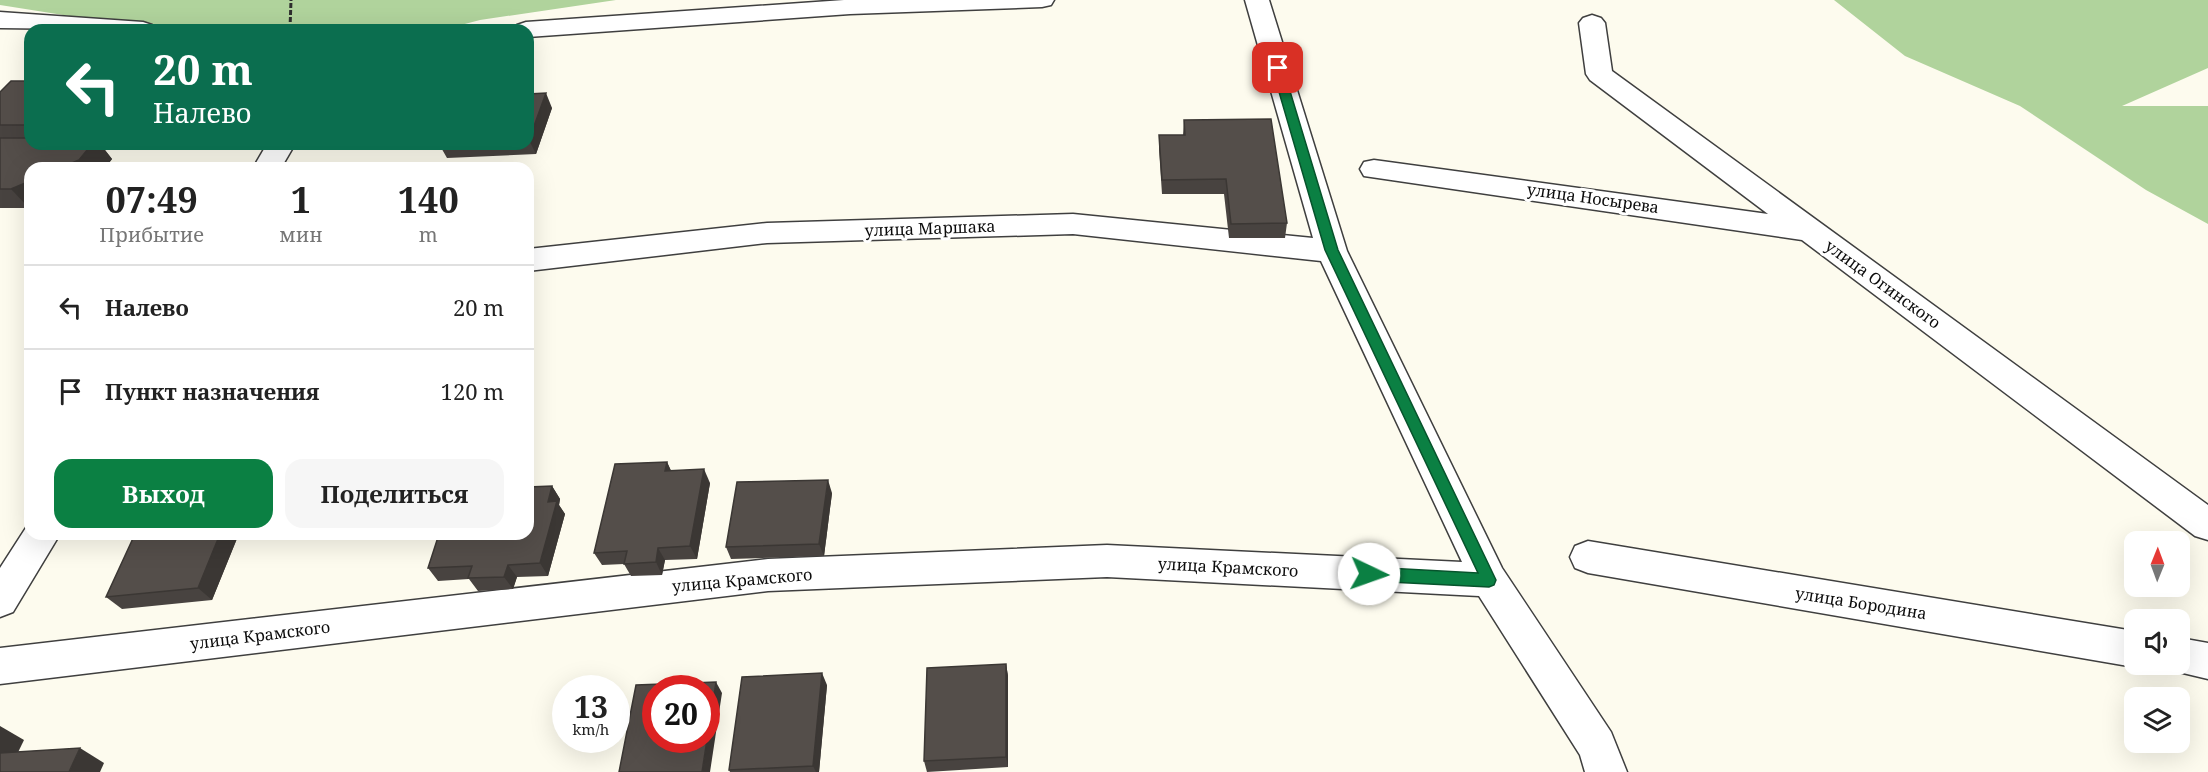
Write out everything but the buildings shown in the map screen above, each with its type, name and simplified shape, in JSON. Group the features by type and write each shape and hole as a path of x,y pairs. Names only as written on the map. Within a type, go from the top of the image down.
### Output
{"lane":[{"path":"534,29 850,7 1042,0"},
{"path":"1257,0 1332,250 1489,580 1597,747 1606,772"},
{"path":"0,20 57,24"},
{"name":"улица Огинского","path":"1592,23 1599,74 2208,525"},
{"name":"улица Носырева","path":"1374,169 1681,210 1811,231"},
{"name":"улица Маршака","path":"534,259 766,233 1073,224 1332,250"},
{"path":"0,600 38,540"},
{"name":"улица Бородина","path":"1588,557 2124,647"},
{"name":"улица Крамского","path":"0,666 768,575 1107,561 1489,580"},
{"path":"2190,658 2208,661"}],"path":[{"path":"290,24 291,0"}],"green space":[{"path":"0,0 616,0 465,24 120,24 0,5"},
{"path":"1834,0 2208,0 2208,68 2122,106 2208,106 2208,224 2146,190 2020,106 1905,56"}],"route":[{"path":"1278,68 1332,250 1489,580 1369,574"}]}
